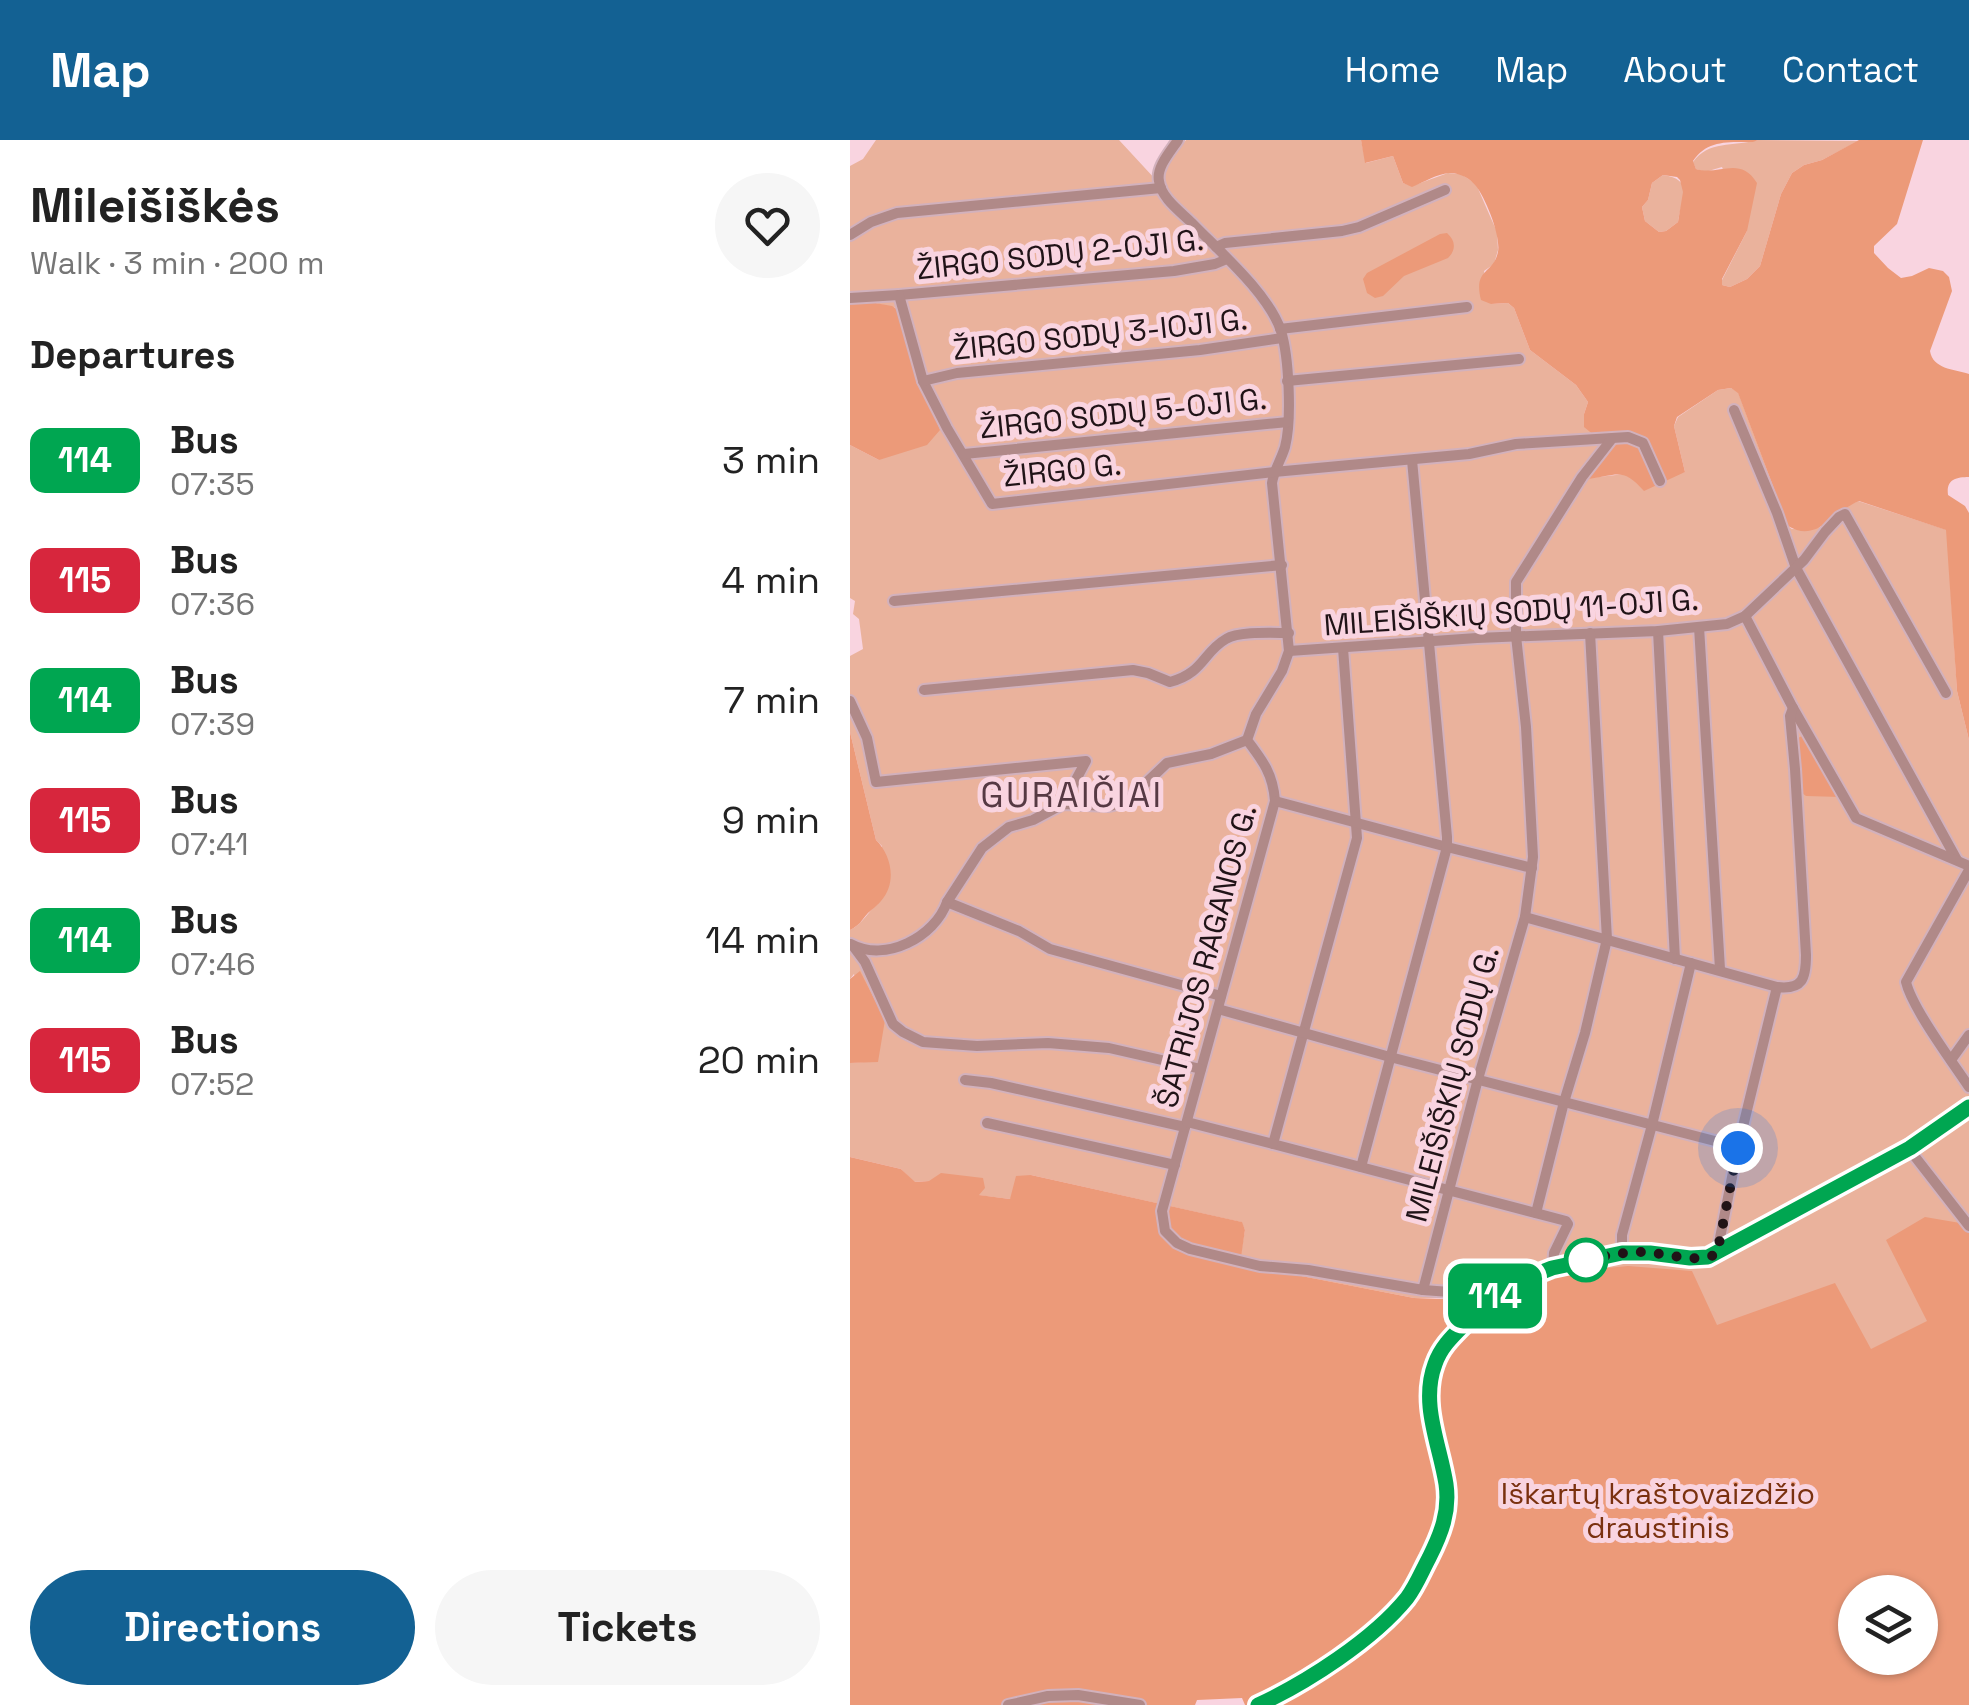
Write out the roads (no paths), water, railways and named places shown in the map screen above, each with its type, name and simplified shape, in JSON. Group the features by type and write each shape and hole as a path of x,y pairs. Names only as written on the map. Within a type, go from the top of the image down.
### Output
{"street":[{"path":"1062,804 1118,804 1129,799 1167,764 1211,754 1247,740 1289,651 1272,483 1286,442 1288,422 1288,381 1281,334 1264,300 1161,188 1160,169 1178,140"},
{"path":"850,235 897,213 1161,188"},
{"path":"1216,247 1342,231 1445,190"},
{"name":"ŽIRGO SODŲ 2-OJI G.","path":"899,295 1174,270 1226,259"},
{"path":"850,298 899,295"},
{"name":"ŽIRGO G.","path":"899,295 923,381 992,504 1469,454 1516,444 1628,437 1643,442 1660,481"},
{"name":"ŽIRGO SODŲ 3-IOJI G.","path":"923,381 957,373 1181,352 1467,307"},
{"path":"1288,381 1518,359"},
{"path":"1734,410 1796,568 1957,860"},
{"name":"ŽIRGO SODŲ 5-OJI G.","path":"964,454 1288,422"},
{"path":"1525,917 1532,868 1515,591 1520,572 1611,440"},
{"path":"1361,1167 1446,848 1412,460"},
{"path":"1946,693 1845,514 1745,616 1856,818 1969,868 1906,982 1969,1087"},
{"path":"894,601 1282,565"},
{"name":"MILEIŠIŠKIŲ SODŲ 11-OJI G.","path":"1289,651 1516,636 1658,632 1727,624 1745,616"},
{"path":"1699,627 1720,969"},
{"path":"1658,632 1675,959"},
{"path":"924,690 1133,670 1170,682 1198,669 1229,637 1289,633"},
{"path":"1536,1213 1607,940 1590,633"},
{"path":"1273,1144 1357,838 1343,648"},
{"path":"850,701 866,738 876,782 1086,761 1062,804 1034,820 1009,827 982,848 944,911 924,932 906,944 876,952 852,944"},
{"path":"1717,1254 1777,987 1794,987 1806,970 1790,716 1794,708"},
{"name":"ŠATRIJOS RAGANOS G.","path":"1247,740 1274,783 1275,800 1162,1211 1165,1231 1190,1249 1260,1266 1308,1270 1479,1299"},
{"path":"1275,800 1532,868"},
{"path":"947,902 1018,930 1050,949 1303,1033 1738,1148"},
{"name":"MILEIŠIŠKIŲ SODŲ G.","path":"1423,1290 1525,917 1777,987"},
{"path":"852,944 893,1024 922,1042 977,1046 1048,1043 1109,1048 1201,1069"},
{"path":"1622,1253 1622,1236 1691,963"},
{"path":"1951,1060 1969,1034"},
{"path":"965,1080 1273,1144 1566,1221 1552,1268"},
{"path":"1258,1705 1327,1666 1386,1619 1414,1588 1446,1516 1446,1482 1430,1413 1433,1367 1442,1348 1473,1317 1479,1299 1487,1305 1493,1302 1494,1291 1552,1268 1622,1253 1690,1258 1717,1254 1910,1148 1967,1111"},
{"path":"987,1123 1175,1165"},
{"path":"1910,1148 1969,1226"},
{"path":"1008,1705 1048,1696 1078,1695 1140,1705"}],"district":[{"name":"GURAIČIAI","path":"1072,795"}],"park label":[{"name":"Iškartų kraštovaizdžio draustinis","path":"1658,1510"}]}
